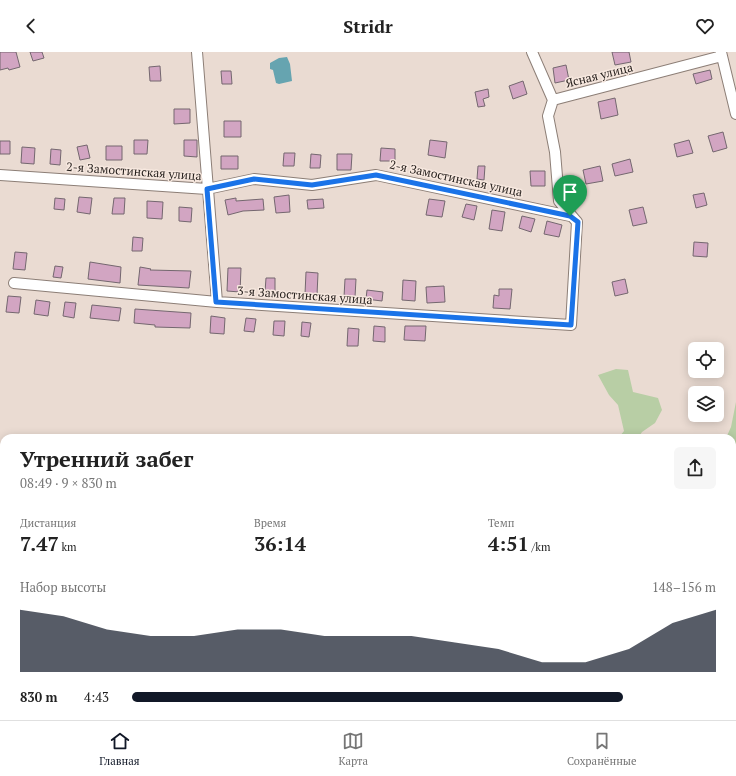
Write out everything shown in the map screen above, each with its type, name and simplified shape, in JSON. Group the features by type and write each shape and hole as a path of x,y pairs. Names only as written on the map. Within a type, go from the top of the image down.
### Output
{"street":[{"path":"197,52 216,302"},
{"path":"532,52 553,100 548,116 555,152 559,201 570,216"},
{"path":"721,54 736,114"},
{"name":"Ясная улица","path":"553,100 721,54"},
{"name":"2-я Замостинская улица","path":"0,175 207,189 254,179 312,185 376,175 570,216"},
{"name":"3-я Замостинская улица","path":"14,283 216,302 571,325 578,222 570,216"}],"green space":[{"path":"616,369 628,370 633,392 658,398 662,410 655,423 641,434 622,434 624,431 618,405 609,395 598,375"},
{"path":"736,402 736,434 728,434 731,427"}],"water":[{"path":"287,57 290,64 292,81 279,84 276,83 273,70 270,69 270,63 279,58"}],"building":[{"path":"0,52 16,52 20,67 9,70 8,68 0,70"},
{"path":"30,52 42,52 44,58 33,61"},
{"path":"612,52 629,52 631,62 615,65"},
{"path":"566,65 569,80 555,83 553,68"},
{"path":"160,66 161,81 150,81 149,67"},
{"path":"710,70 712,79 696,84 693,74"},
{"path":"221,71 231,71 232,84 222,84"},
{"path":"523,81 527,94 513,99 509,86"},
{"path":"488,89 489,97 483,99 485,106 478,107 475,92"},
{"path":"615,98 618,115 601,119 598,102"},
{"path":"174,109 190,109 190,123 174,124"},
{"path":"224,121 241,121 241,137 224,137"},
{"path":"723,132 727,148 713,152 708,136"},
{"path":"134,140 148,140 147,154 134,154"},
{"path":"184,140 197,140 197,157 184,156"},
{"path":"430,140 447,142 445,158 428,155"},
{"path":"689,140 693,153 677,157 674,144"},
{"path":"0,141 10,141 10,154 0,154"},
{"path":"87,145 90,158 80,160 77,147"},
{"path":"106,146 122,146 122,160 106,160"},
{"path":"22,147 35,148 34,164 21,163"},
{"path":"381,148 395,149 395,161 380,161"},
{"path":"51,149 61,150 60,165 50,164"},
{"path":"284,153 295,153 294,166 283,166"},
{"path":"311,154 321,155 320,168 310,168"},
{"path":"337,154 352,154 351,170 337,170"},
{"path":"221,156 238,156 238,169 221,169"},
{"path":"630,159 633,172 615,176 612,164"},
{"path":"478,166 485,166 484,180 477,179"},
{"path":"600,166 603,181 586,184 583,170"},
{"path":"530,171 545,171 545,186 531,186"},
{"path":"704,193 707,205 696,208 693,195"},
{"path":"289,195 290,212 276,213 274,197"},
{"path":"79,197 92,198 90,214 77,212"},
{"path":"55,198 65,199 64,210 54,209"},
{"path":"114,198 125,198 124,214 112,214"},
{"path":"236,198 236,201 263,199 264,210 243,211 228,215 225,200"},
{"path":"323,199 324,208 308,209 307,200"},
{"path":"429,199 445,201 442,217 426,215"},
{"path":"147,201 163,202 162,219 147,218"},
{"path":"466,204 477,206 474,220 462,217"},
{"path":"179,207 192,208 191,222 179,221"},
{"path":"643,207 647,223 633,226 629,210"},
{"path":"492,210 505,212 502,231 489,229"},
{"path":"522,216 535,219 531,232 519,228"},
{"path":"547,221 562,225 559,237 544,234"},
{"path":"133,237 143,238 142,251 132,251"},
{"path":"694,242 708,243 707,257 693,256"},
{"path":"15,252 27,253 25,270 13,269"},
{"path":"90,262 121,267 120,283 88,279"},
{"path":"55,266 63,267 61,278 53,277"},
{"path":"140,267 151,269 150,270 191,271 189,288 138,285"},
{"path":"228,268 241,268 240,292 227,291"},
{"path":"306,272 318,273 317,295 305,294"},
{"path":"266,278 275,278 275,293 265,292"},
{"path":"345,279 356,279 355,297 344,297"},
{"path":"625,279 628,293 615,296 612,282"},
{"path":"403,280 416,281 415,301 402,300"},
{"path":"444,286 445,302 427,303 426,287"},
{"path":"499,289 512,289 510,309 493,308 494,295 499,296"},
{"path":"367,290 383,292 382,301 366,299"},
{"path":"8,296 21,297 19,313 6,312"},
{"path":"36,300 50,302 48,316 34,314"},
{"path":"65,302 76,303 74,318 63,316"},
{"path":"92,305 121,308 119,321 90,318"},
{"path":"135,309 191,313 190,328 155,327 155,325 134,323"},
{"path":"211,316 225,318 224,334 210,333"},
{"path":"246,318 256,319 254,332 244,331"},
{"path":"274,321 285,321 284,336 273,335"},
{"path":"302,322 311,323 309,337 301,336"},
{"path":"374,326 385,327 385,342 373,341"},
{"path":"405,326 426,326 425,341 404,340"},
{"path":"348,328 359,329 358,346 347,346"}],"route":[{"path":"376,175 570,216 578,222 571,325 216,302 207,189 254,179 312,185 376,175"}]}
